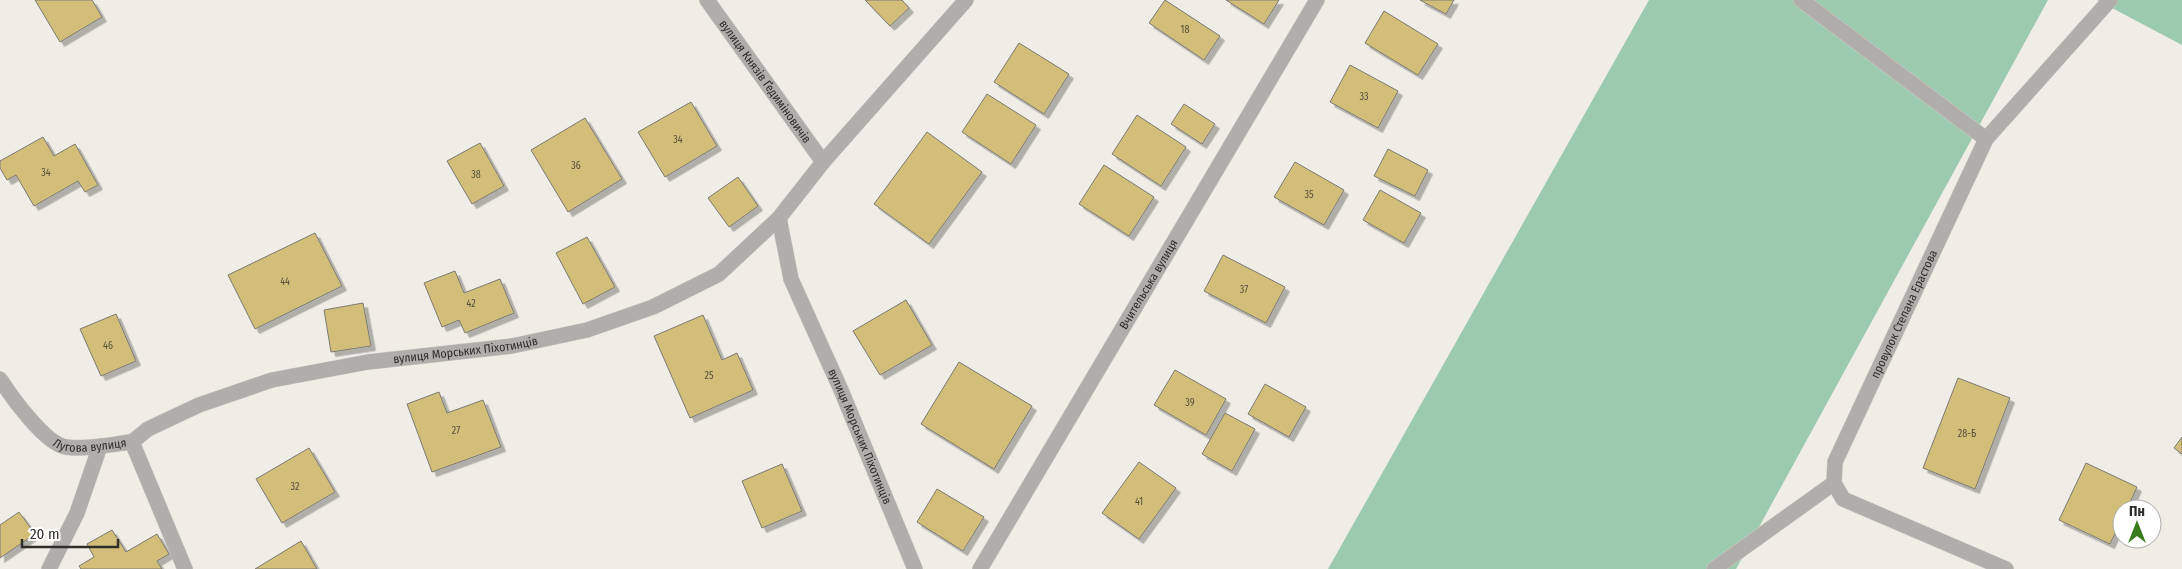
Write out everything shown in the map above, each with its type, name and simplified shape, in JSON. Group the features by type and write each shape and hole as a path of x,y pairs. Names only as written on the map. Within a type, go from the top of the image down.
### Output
{"street":[{"name":"вулиця Князів Ґедиміновичів","path":"707,0 823,162"},
{"name":"вулиця Морських Піхотинців","path":"132,442 148,429 199,405 272,380 368,362 512,346 587,330 653,307 719,274 779,218 823,162 966,0"},
{"name":"Вчительська вулиця","path":"980,569 1317,0"},
{"path":"1801,0 1986,139"},
{"name":"провулок Степана Ерастова","path":"1834,483 1835,462 1986,139 2110,0"},
{"name":"вулиця Морських Піхотинців","path":"779,218 792,279 841,390 915,569"},
{"name":"Лугова вулиця","path":"0,379 11,396 39,430 64,447 100,446 132,442 185,569"},
{"path":"48,569 77,513 100,446"},
{"path":"1714,569 1834,483 1843,499 2006,569"}],"green space":[{"path":"1649,0 2048,0 1736,569 1328,569"},
{"path":"2097,0 2182,0 2182,45"}],"building":[{"path":"35,0 92,0 102,17 60,42"},
{"path":"865,0 902,0 909,8 890,26"},
{"path":"1165,0 1220,36 1204,60 1149,23"},
{"path":"1226,0 1279,0 1264,24"},
{"path":"1420,0 1454,0 1446,14"},
{"path":"1384,11 1438,44 1418,75 1365,43"},
{"path":"1019,43 1069,74 1044,114 994,82"},
{"path":"1350,65 1398,91 1378,128 1330,102"},
{"path":"987,94 1036,125 1011,164 962,132"},
{"path":"691,102 717,146 665,177 638,132"},
{"path":"1184,104 1215,124 1202,144 1171,124"},
{"path":"1137,115 1186,147 1161,186 1112,154"},
{"path":"585,118 622,179 568,212 531,150"},
{"path":"927,132 982,172 929,244 874,204"},
{"path":"43,137 54,156 75,144 98,185 85,192 78,181 34,206 16,175 7,180 0,168 0,161"},
{"path":"480,143 504,186 472,204 447,161"},
{"path":"1388,149 1428,170 1415,196 1374,176"},
{"path":"1295,162 1344,190 1324,225 1274,197"},
{"path":"1104,165 1154,197 1129,236 1079,204"},
{"path":"738,177 758,206 729,227 708,198"},
{"path":"1380,190 1421,213 1404,243 1363,220"},
{"path":"315,233 342,286 255,329 228,275"},
{"path":"587,237 615,287 583,304 556,253"},
{"path":"1223,255 1285,287 1266,323 1204,291"},
{"path":"455,271 464,293 500,279 514,313 465,333 459,320 442,327 424,283"},
{"path":"906,300 932,345 880,375 853,331"},
{"path":"363,303 371,346 331,352 324,310"},
{"path":"116,314 136,361 101,376 80,329"},
{"path":"703,315 722,360 737,353 753,390 690,418 654,336"},
{"path":"959,362 1032,406 994,469 921,424"},
{"path":"1175,370 1226,399 1206,435 1154,405"},
{"path":"1958,378 2010,398 1975,489 1923,468"},
{"path":"1265,384 1306,407 1289,437 1248,414"},
{"path":"439,392 447,413 483,400 501,447 432,472 407,404"},
{"path":"1225,413 1255,429 1232,471 1202,454"},
{"path":"2182,437 2182,454 2174,448"},
{"path":"309,448 335,492 282,523 256,479"},
{"path":"1139,462 1176,488 1139,539 1102,513"},
{"path":"2086,463 2137,487 2132,499 2112,499 2112,540 2110,544 2059,520"},
{"path":"782,464 802,511 762,528 742,481"},
{"path":"937,489 984,517 963,551 917,522"},
{"path":"19,512 35,534 0,558 0,525"},
{"path":"112,530 126,552 157,534 169,554 157,561 162,569 81,569 79,566 94,557 87,544"},
{"path":"301,541 317,569 255,569"}]}
